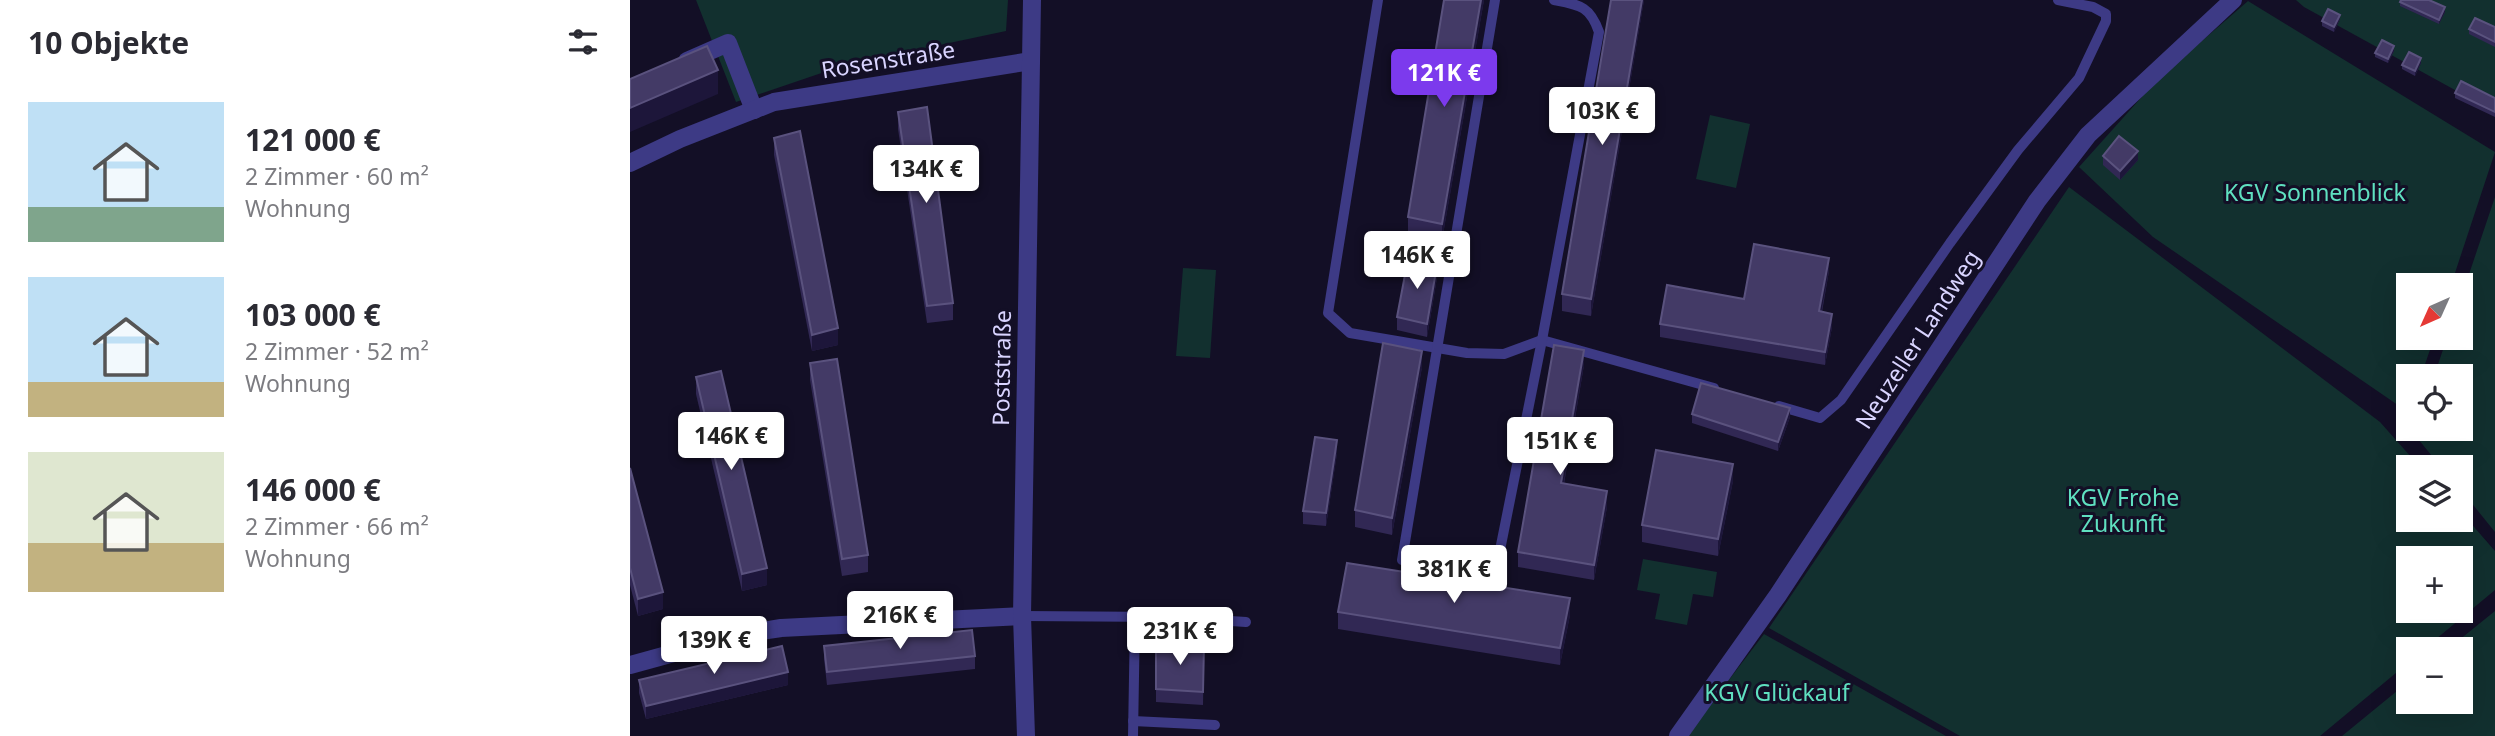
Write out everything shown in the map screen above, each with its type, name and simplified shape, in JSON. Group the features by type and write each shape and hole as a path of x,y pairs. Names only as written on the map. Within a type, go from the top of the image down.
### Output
{"street":[{"name":"Poststraße","path":"1026,736 1022,616 1032,0"},
{"name":"Neuzeller Landweg","path":"1678,736 1778,596 2037,201 2088,135 2233,0"},
{"path":"667,70 728,43 754,110"},
{"name":"Rosenstraße","path":"630,163 680,139 774,102 1031,61"},
{"path":"630,665 743,634 782,628 1022,616"}],"lane":[{"path":"1378,0 1328,313 1350,332 1468,353 1504,354 1542,340 1730,393"},
{"path":"1495,0 1402,560 1495,575 1599,32 1594,18 1582,6 1554,0"},
{"path":"1769,404 1821,418 1841,400 2018,150 2079,78 2106,22 2106,14 2093,7 2059,0"},
{"path":"1022,616 1246,622"},
{"path":"1133,736 1135,617"},
{"path":"1133,721 1215,725"}],"green space":[{"path":"696,0 1008,0 1006,31 845,65 736,102"},
{"path":"2296,0 2495,0 2495,112 2304,7"},
{"name":"KGV Sonnenblick","path":"2248,1 2495,152 2455,273 2396,273 2396,350 2430,350 2425,364 2396,364 2396,404 2153,237 2079,167 2157,80"},
{"path":"1710,115 1750,124 1736,188 1696,179"},
{"name":"KGV Frohe Zukunft","path":"2069,187 2380,422 2409,455 2396,455 2396,532 2473,532 2473,526 2495,551 2495,590 2473,608 2473,546 2396,546 2396,623 2455,623 2438,637 2396,637 2396,673 2320,736 1960,736 1769,628"},
{"path":"2495,197 2495,532 2473,505 2473,455 2431,455 2420,441 2473,441 2473,364 2438,364 2443,350 2473,350 2473,273 2469,273"},
{"path":"1183,268 1216,270 1210,358 1176,356"},
{"path":"1643,559 1717,572 1713,597 1693,594 1687,625 1655,619 1660,594 1637,590"},
{"path":"2495,611 2495,736 2342,736 2396,692 2396,714 2473,714 2473,637 2463,637"},
{"name":"KGV Glückauf","path":"1764,634 1946,736 1686,736"}],"building":[{"path":"1444,0 1481,0 1442,224 1408,217"},
{"path":"1611,0 1642,0 1591,299 1562,294"},
{"path":"2429,0 2445,7 2439,20 2400,2"},
{"path":"2328,9 2340,15 2334,27 2322,21"},
{"path":"2475,18 2495,27 2495,42 2469,29"},
{"path":"2382,40 2394,46 2388,59 2375,53"},
{"path":"707,46 718,70 630,108 630,79"},
{"path":"2409,52 2421,58 2415,71 2402,65"},
{"path":"2461,81 2495,98 2495,112 2455,93"},
{"path":"927,107 953,303 927,306 898,112"},
{"path":"800,131 838,328 812,335 774,138"},
{"path":"2119,136 2138,151 2120,171 2103,156"},
{"path":"1754,244 1829,258 1819,311 1832,314 1825,352 1660,324 1667,285 1744,299"},
{"path":"1408,259 1437,265 1427,324 1397,317"},
{"path":"1383,343 1422,351 1392,518 1355,510"},
{"path":"1554,345 1584,350 1561,483 1607,491 1594,565 1518,552"},
{"path":"837,359 868,555 842,559 810,363"},
{"path":"721,371 767,568 742,574 696,377"},
{"path":"1701,383 1790,408 1778,442 1692,414"},
{"path":"1315,437 1337,440 1326,513 1303,511"},
{"path":"1656,450 1733,464 1718,539 1642,525"},
{"path":"630,468 663,592 638,599 630,568"},
{"path":"1347,563 1570,598 1560,648 1338,612"},
{"path":"972,630 975,656 827,672 824,646"},
{"path":"1156,643 1204,644 1203,692 1156,689"},
{"path":"782,646 788,672 646,706 639,680"}]}
